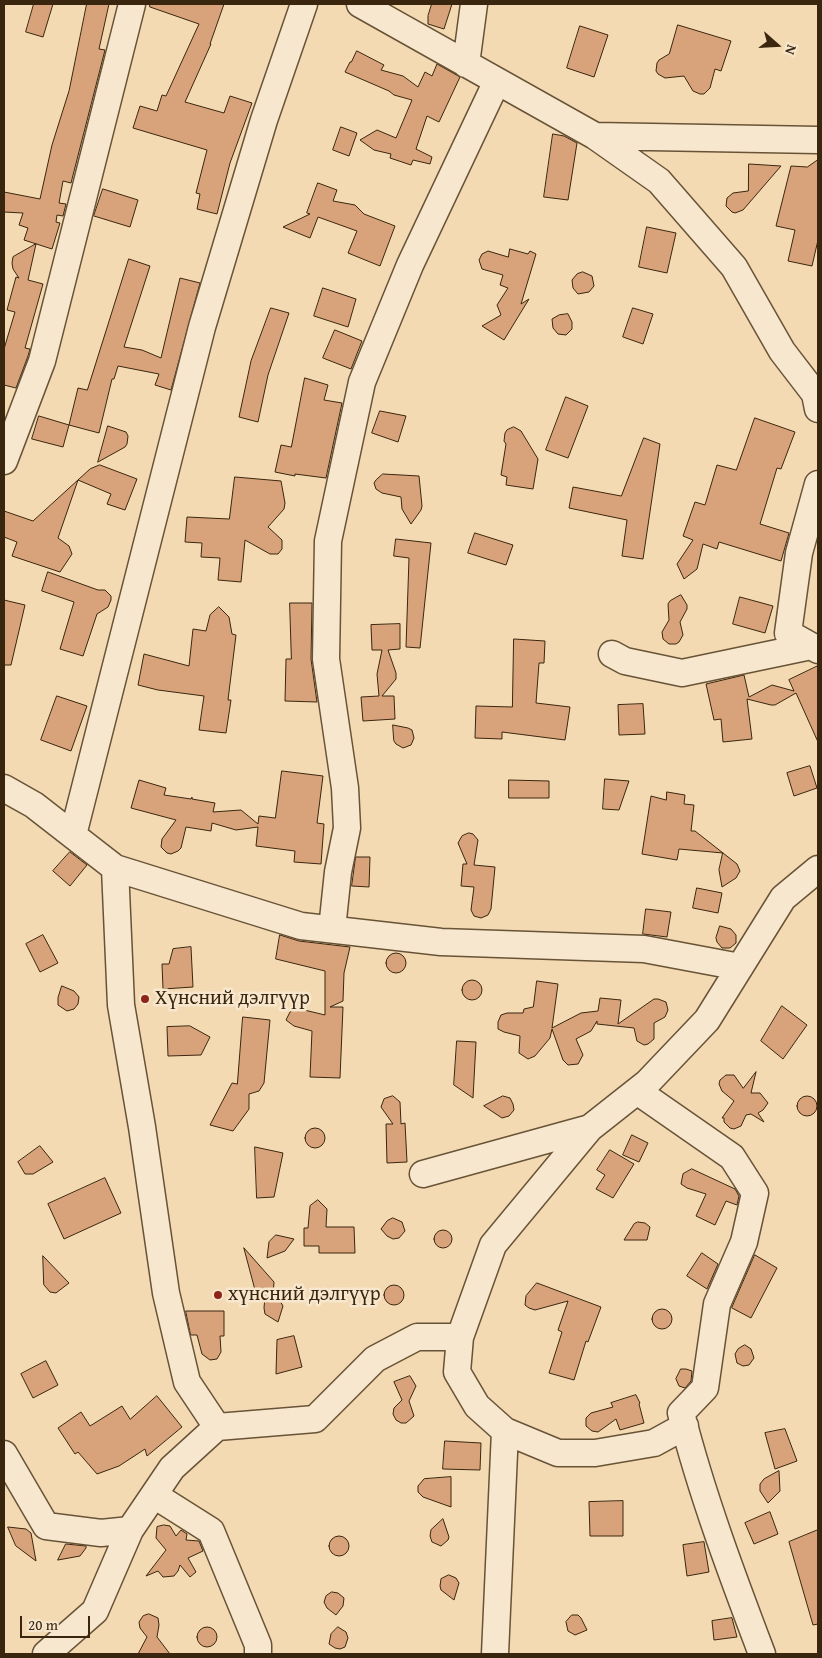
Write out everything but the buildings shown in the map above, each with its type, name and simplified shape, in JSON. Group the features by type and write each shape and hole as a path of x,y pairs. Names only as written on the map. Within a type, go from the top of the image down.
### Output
{"street":[{"path":"4,461 42,361 132,4"},
{"path":"73,835 202,327 264,120 304,4"},
{"path":"360,4 595,136 660,181 734,267 782,351 815,394 818,409"},
{"path":"466,64 474,4"},
{"path":"332,929 338,872 347,828 345,788 326,659 328,541 362,382 410,265 497,81"},
{"path":"595,136 818,140"},
{"path":"815,648 788,633 800,552 818,484"},
{"path":"612,654 625,661 682,673 815,648"},
{"path":"4,788 34,806 115,868 301,926 441,942 644,949 740,967"},
{"path":"115,868 121,1005 142,1126 166,1293 187,1382 217,1427"},
{"path":"685,1426 654,1444 595,1453 558,1453 505,1430 476,1406 457,1372 460,1337 492,1245 590,1128 647,1083 707,1020 783,898 818,869"},
{"path":"637,1091 732,1157 755,1193 744,1242 717,1304 705,1388 682,1413 688,1440 735,1582 762,1654"},
{"path":"423,1174 590,1128"},
{"path":"46,1654 95,1611 130,1530 172,1468 217,1427 315,1419 375,1359 417,1337 460,1337"},
{"path":"495,1654 501,1560 505,1430"},
{"path":"4,1454 46,1526 101,1533 130,1530"},
{"path":"154,1495 211,1531 258,1645 258,1654"}],"place":[{"name":"Хүнсний дэлгүүр","path":"145,999"},
{"name":"хүнсний дэлгүүр","path":"218,1295"}]}
